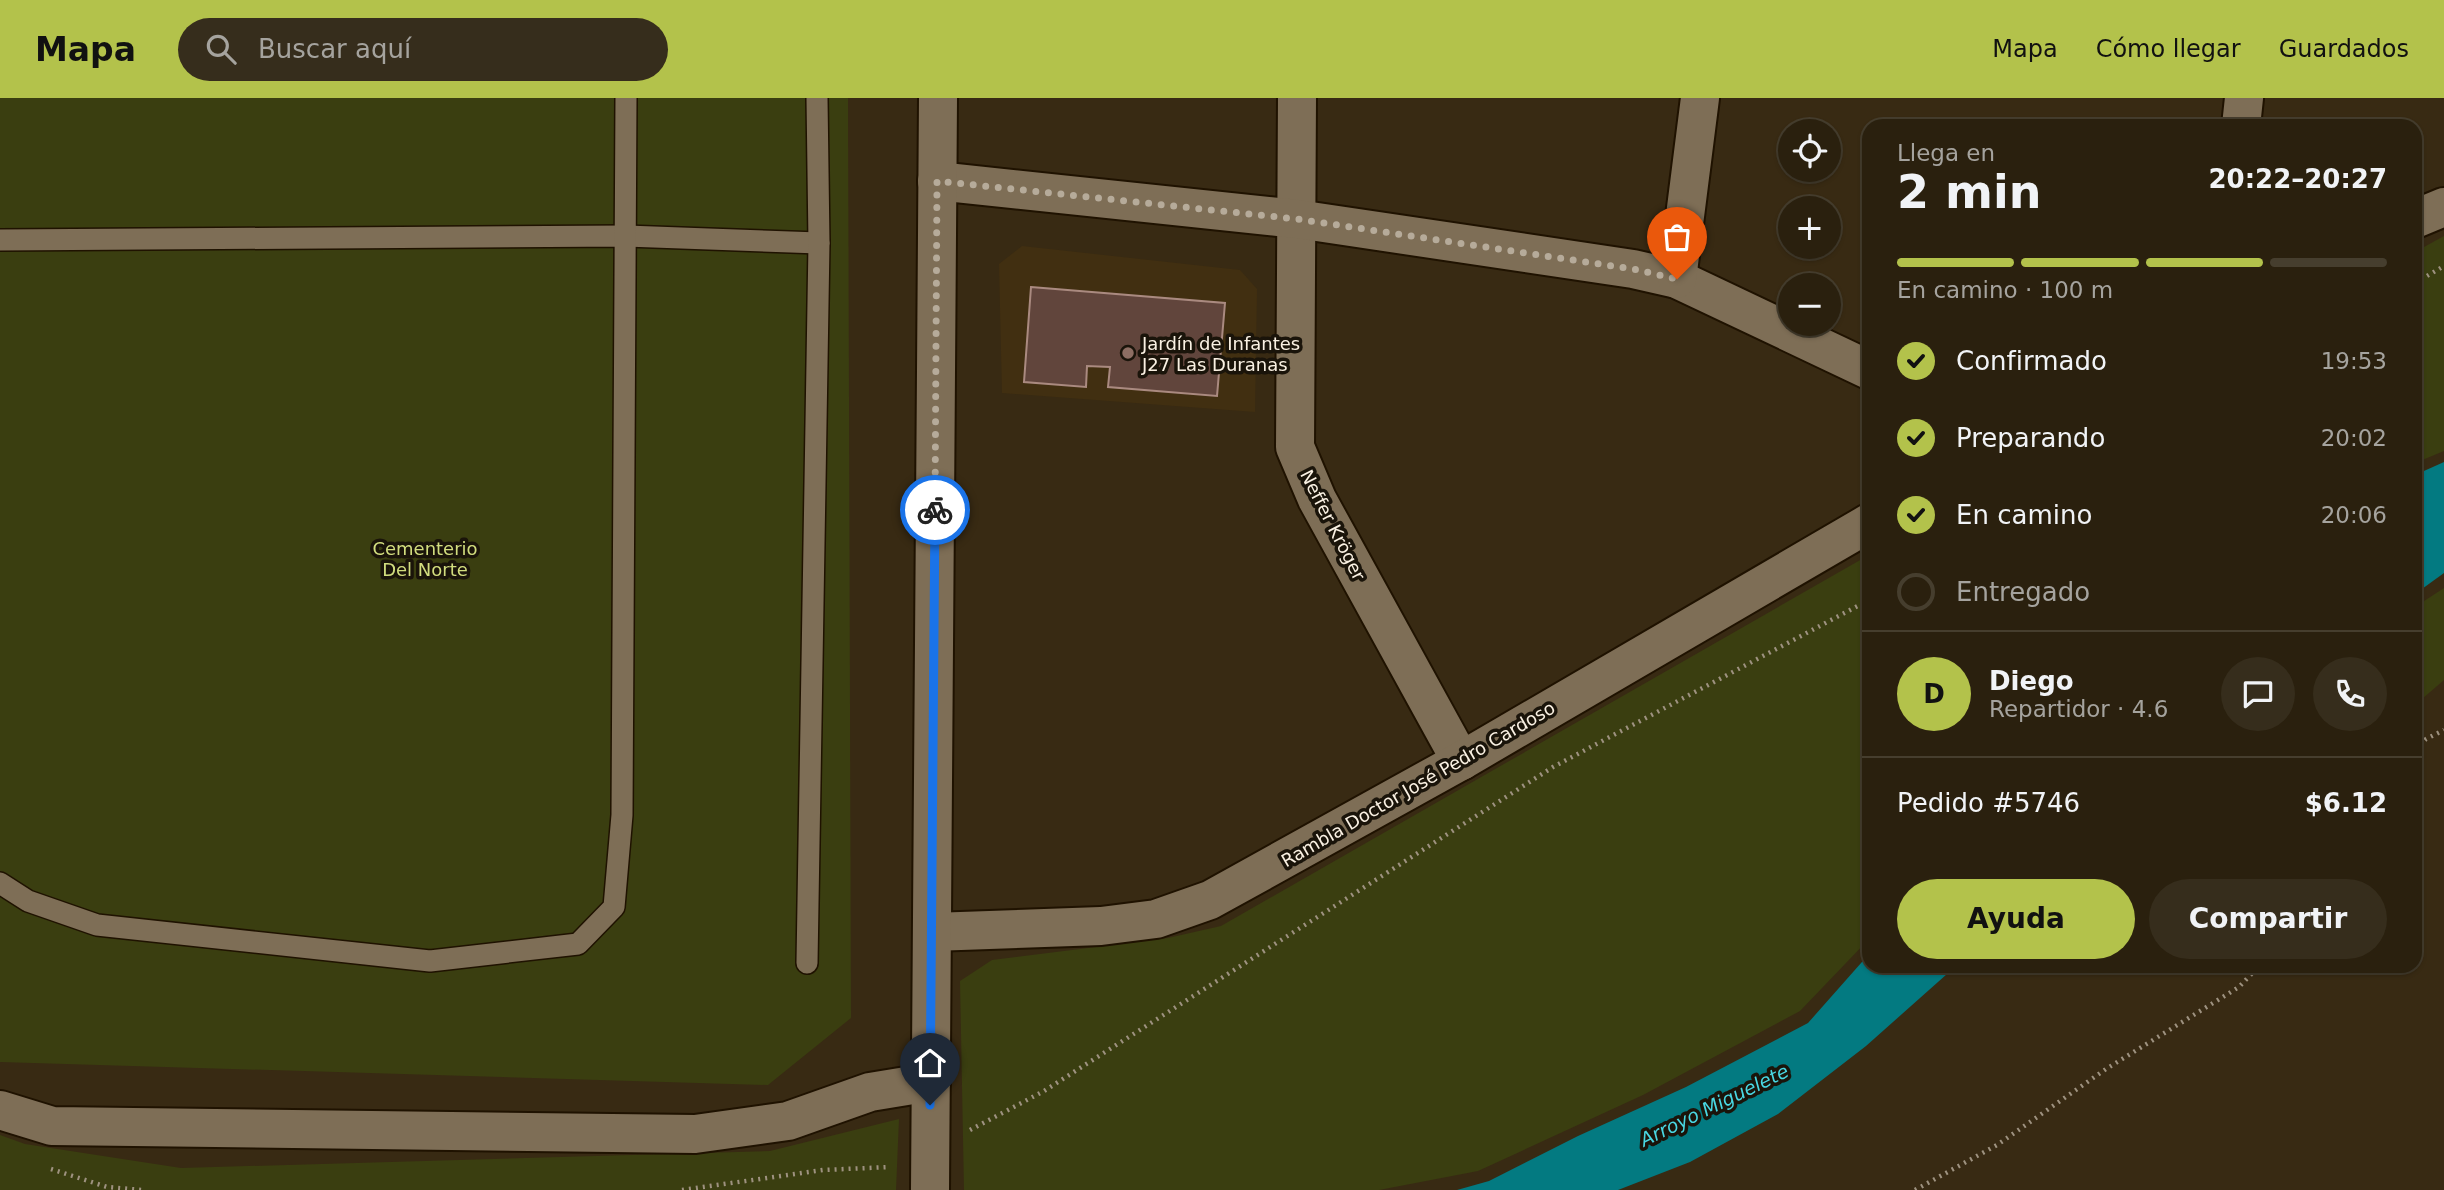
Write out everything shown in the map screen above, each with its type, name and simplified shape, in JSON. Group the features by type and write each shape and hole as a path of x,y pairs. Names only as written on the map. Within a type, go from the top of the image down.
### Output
{"street":[{"path":"930,1190 938,98"},
{"name":"Neffer Kröger","path":"1297,98 1295,447 1317,499 1461,761"},
{"path":"1677,279 1699,98"},
{"path":"2242,119 2245,98"},
{"path":"937,181 1297,219 1633,269 1677,279 1862,367"},
{"path":"2422,216 2444,207"},
{"name":"Rambla Doctor José Pedro Cardoso","path":"932,932 1101,926 1156,919 1210,900 1461,761 1862,527"},
{"path":"0,1110 52,1126 695,1134 788,1121 870,1092 931,1082"}],"lane":[{"path":"0,883 28,901 97,925 430,961 578,944 614,907 622,815 626,98"},
{"path":"807,962 819,243 817,98"},
{"path":"0,240 626,236 819,243"}],"path":[{"path":"2422,279 2444,266"},
{"path":"682,1190 823,1170 901,1167 1044,1091 1553,767 1862,604"},
{"path":"2422,743 2444,730"},
{"path":"1915,1190 1997,1145 2106,1069 2239,987 2252,973"},
{"path":"48,1168 107,1186 142,1190"}],"shaded area":[{"name":"Jardín de Infantes J27 Las Duranas","path":"1022,246 1240,270 1257,289 1255,412 1002,393 999,264"}],"green space":[{"name":"Cementerio Del Norte","path":"0,98 848,98 851,1018 768,1085 0,1062"},
{"path":"2444,236 2444,451 2422,460 2422,248"},
{"path":"1862,559 1862,946 1800,1011 1643,1095 1478,1171 1379,1190 964,1190 960,981 992,960 1168,938 1221,926"},
{"path":"2444,588 2444,680 2422,699 2422,602"},
{"path":"899,1119 896,1190 0,1190 0,1135 25,1144 181,1168 770,1151"}],"water":[{"path":"2444,462 2444,573 2422,589 2422,472"},
{"name":"Arroyo Miguelete","path":"1862,962 1862,973 1948,973 1866,1046 1778,1114 1690,1162 1618,1190 1457,1190 1489,1181 1578,1136 1686,1087 1808,1023"}],"building":[{"path":"1031,287 1225,303 1217,396 1108,387 1110,367 1087,366 1086,387 1024,382"}],"way so far":[{"path":"935,510 937,181 1297,219 1633,269 1677,279"}],"place":[{"name":"Jardín de Infantes J27 Las Duranas","path":"1128,353"}],"route":[{"path":"930,1105 935,510"}]}
